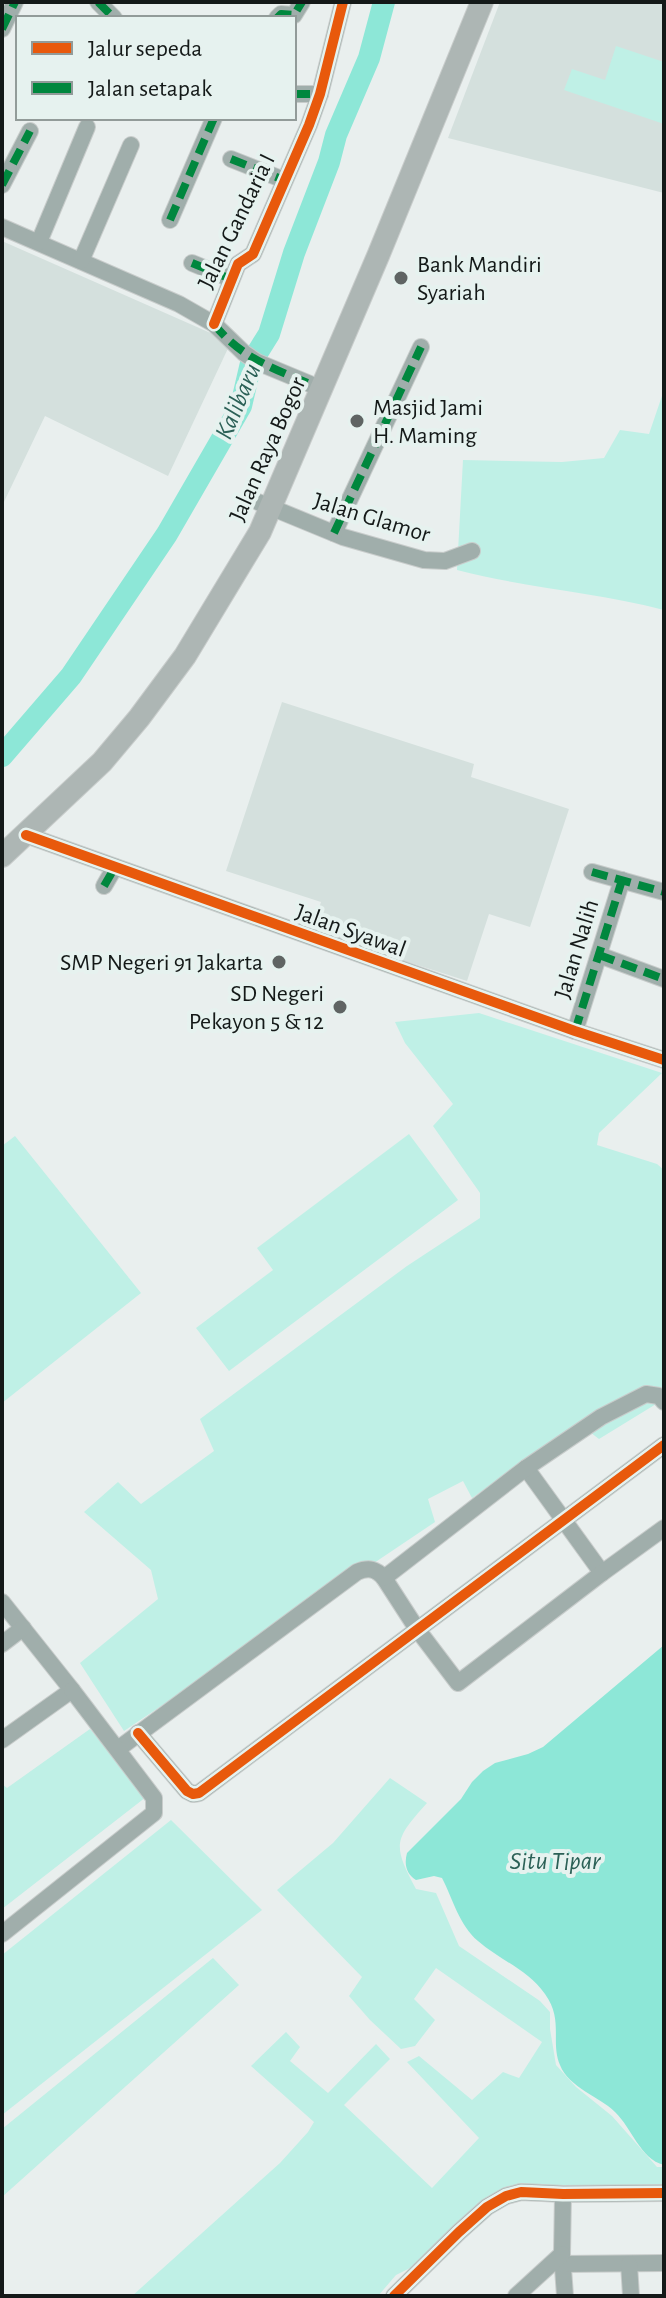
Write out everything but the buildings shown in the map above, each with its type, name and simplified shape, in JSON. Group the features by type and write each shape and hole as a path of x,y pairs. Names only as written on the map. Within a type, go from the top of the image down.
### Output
{"highway":[{"name":"Jalan Raya Bogor","path":"2,836 55,791 138,700 265,506 310,384 467,2"},
{"name":"Jalan Raya Bogor","path":"2,856 102,762 172,675 223,596 265,506 482,2"}],"street":[{"path":"2,29 15,2"},
{"path":"280,16 284,13 294,15 302,2"},
{"name":"Jalan Gandaria I","path":"214,324 238,264 253,254 309,125 320,94 340,3"},
{"path":"296,94 320,94"},
{"path":"170,220 213,120"},
{"path":"39,242 87,127"},
{"path":"2,185 30,131"},
{"path":"81,261 131,145"},
{"path":"231,159 284,180"},
{"path":"2,227 179,304 214,324 250,357 310,384"},
{"path":"192,263 231,279"},
{"path":"334,533 421,347"},
{"name":"Jalan Glamor","path":"265,506 368,545 431,561 452,559 472,551"},
{"name":"Jalan Syawal","path":"26,835 664,1060"},
{"path":"104,886 115,867"},
{"path":"592,872 664,892"},
{"name":"Jalan Nalih","path":"575,1031 622,880"},
{"path":"599,955 664,979"},
{"path":"384,1578 526,1468 601,1417 641,1395 655,1394 664,1402"},
{"path":"138,1733 187,1791 199,1793 664,1445"},
{"path":"526,1468 602,1573"},
{"path":"118,1749 357,1572 378,1571 458,1683 664,1528"},
{"path":"2,1602 118,1749 154,1798 155,1807 152,1816 2,1934"},
{"path":"2,1644 23,1628"},
{"path":"2,1740 72,1690"},
{"path":"394,2296 459,2232 497,2200 521,2192 664,2193"},
{"path":"563,2194 565,2296"},
{"path":"516,2296 562,2259 664,2263"},
{"path":"629,2264 631,2296"}],"shaded area":[{"path":"500,2 664,2 664,193 448,138"},
{"path":"616,46 664,62 664,124 564,90 572,69 605,80"},
{"path":"2,241 231,342 168,476 45,416 2,506"},
{"path":"664,390 664,610 457,570 463,460 562,462 604,458 620,430 649,434"},
{"path":"282,702 474,764 471,777 569,809 530,927 489,914 467,981 312,931 321,902 226,871"},
{"path":"479,1013 662,1073 599,1133 597,1145 657,1164 664,1170 664,1405 661,1401 599,1439 578,1423 472,1498 463,1481 428,1499 435,1522 124,1731 80,1663 158,1599 151,1570 84,1512 118,1482 141,1504 214,1451 200,1419 407,1266 480,1218 480,1193 433,1126 453,1104 405,1043 395,1022"},
{"path":"409,1134 458,1200 229,1371 196,1328 273,1270 257,1248"},
{"path":"15,1136 141,1293 2,1403 2,1146"},
{"path":"90,1729 146,1797 2,1909 2,1784 7,1788"},
{"path":"390,1778 427,1803 408,1826 400,1843 403,1862 416,1889 436,1893 459,1946 540,2001 550,2012 556,2065 576,2087 612,2116 657,2167 664,2167 664,2189 523,2188 420,2263 396,2275 378,2296 132,2296 280,2163 314,2122 251,2066 286,2032 300,2047 290,2061 328,2093 376,2044 390,2059 344,2105 432,2188 479,2138 407,2062 419,2056 472,2100 503,2072 519,2078 542,2042 436,1968 414,1999 435,2020 415,2046 401,2049 349,1996 362,1977 277,1890 333,1843"},
{"path":"171,1820 262,1910 2,2115 2,1955"},
{"path":"213,1958 239,1985 2,2197 2,2129"}],"water":[{"name":"Situ Tipar","path":"664,1645 664,2165 642,2150 615,2112 577,2086 564,2073 557,2056 554,2013 545,1994 522,1972 471,1935 442,1878 434,1876 416,1880 408,1872 406,1861 407,1853 461,1799 483,1771 495,1763 543,1747"}],"waterway":[{"name":"Kalibaru","path":"2,756 71,676 167,534 241,406 251,363 269,334 336,135 369,58 384,2"}],"marked path":[{"path":"2,29 15,2"},
{"path":"98,2 112,16"},
{"path":"279,16 294,15 302,2"},
{"path":"296,94 320,94"},
{"path":"170,220 213,120"},
{"path":"2,185 30,131"},
{"path":"231,159 284,180"},
{"path":"192,263 231,279"},
{"path":"214,324 246,353 310,384"},
{"path":"334,533 421,347"},
{"path":"104,886 115,867"},
{"path":"592,872 664,892"},
{"path":"575,1031 622,880"},
{"path":"599,955 664,979"}],"cycle path":[{"path":"214,324 238,264 253,254 309,125 343,2"},
{"path":"26,835 664,1060"},
{"path":"138,1733 187,1791 199,1793 664,1445"},
{"path":"394,2296 459,2232 487,2207 506,2196 521,2192 664,2193"}],"place":[{"name":"Bank Mandiri Syariah","path":"401,278"},
{"name":"Masjid Jami H. Maming","path":"357,421"},
{"name":"SMP Negeri 91 Jakarta","path":"279,962"},
{"name":"SD Negeri Pekayon 5 & 12","path":"340,1007"}]}
